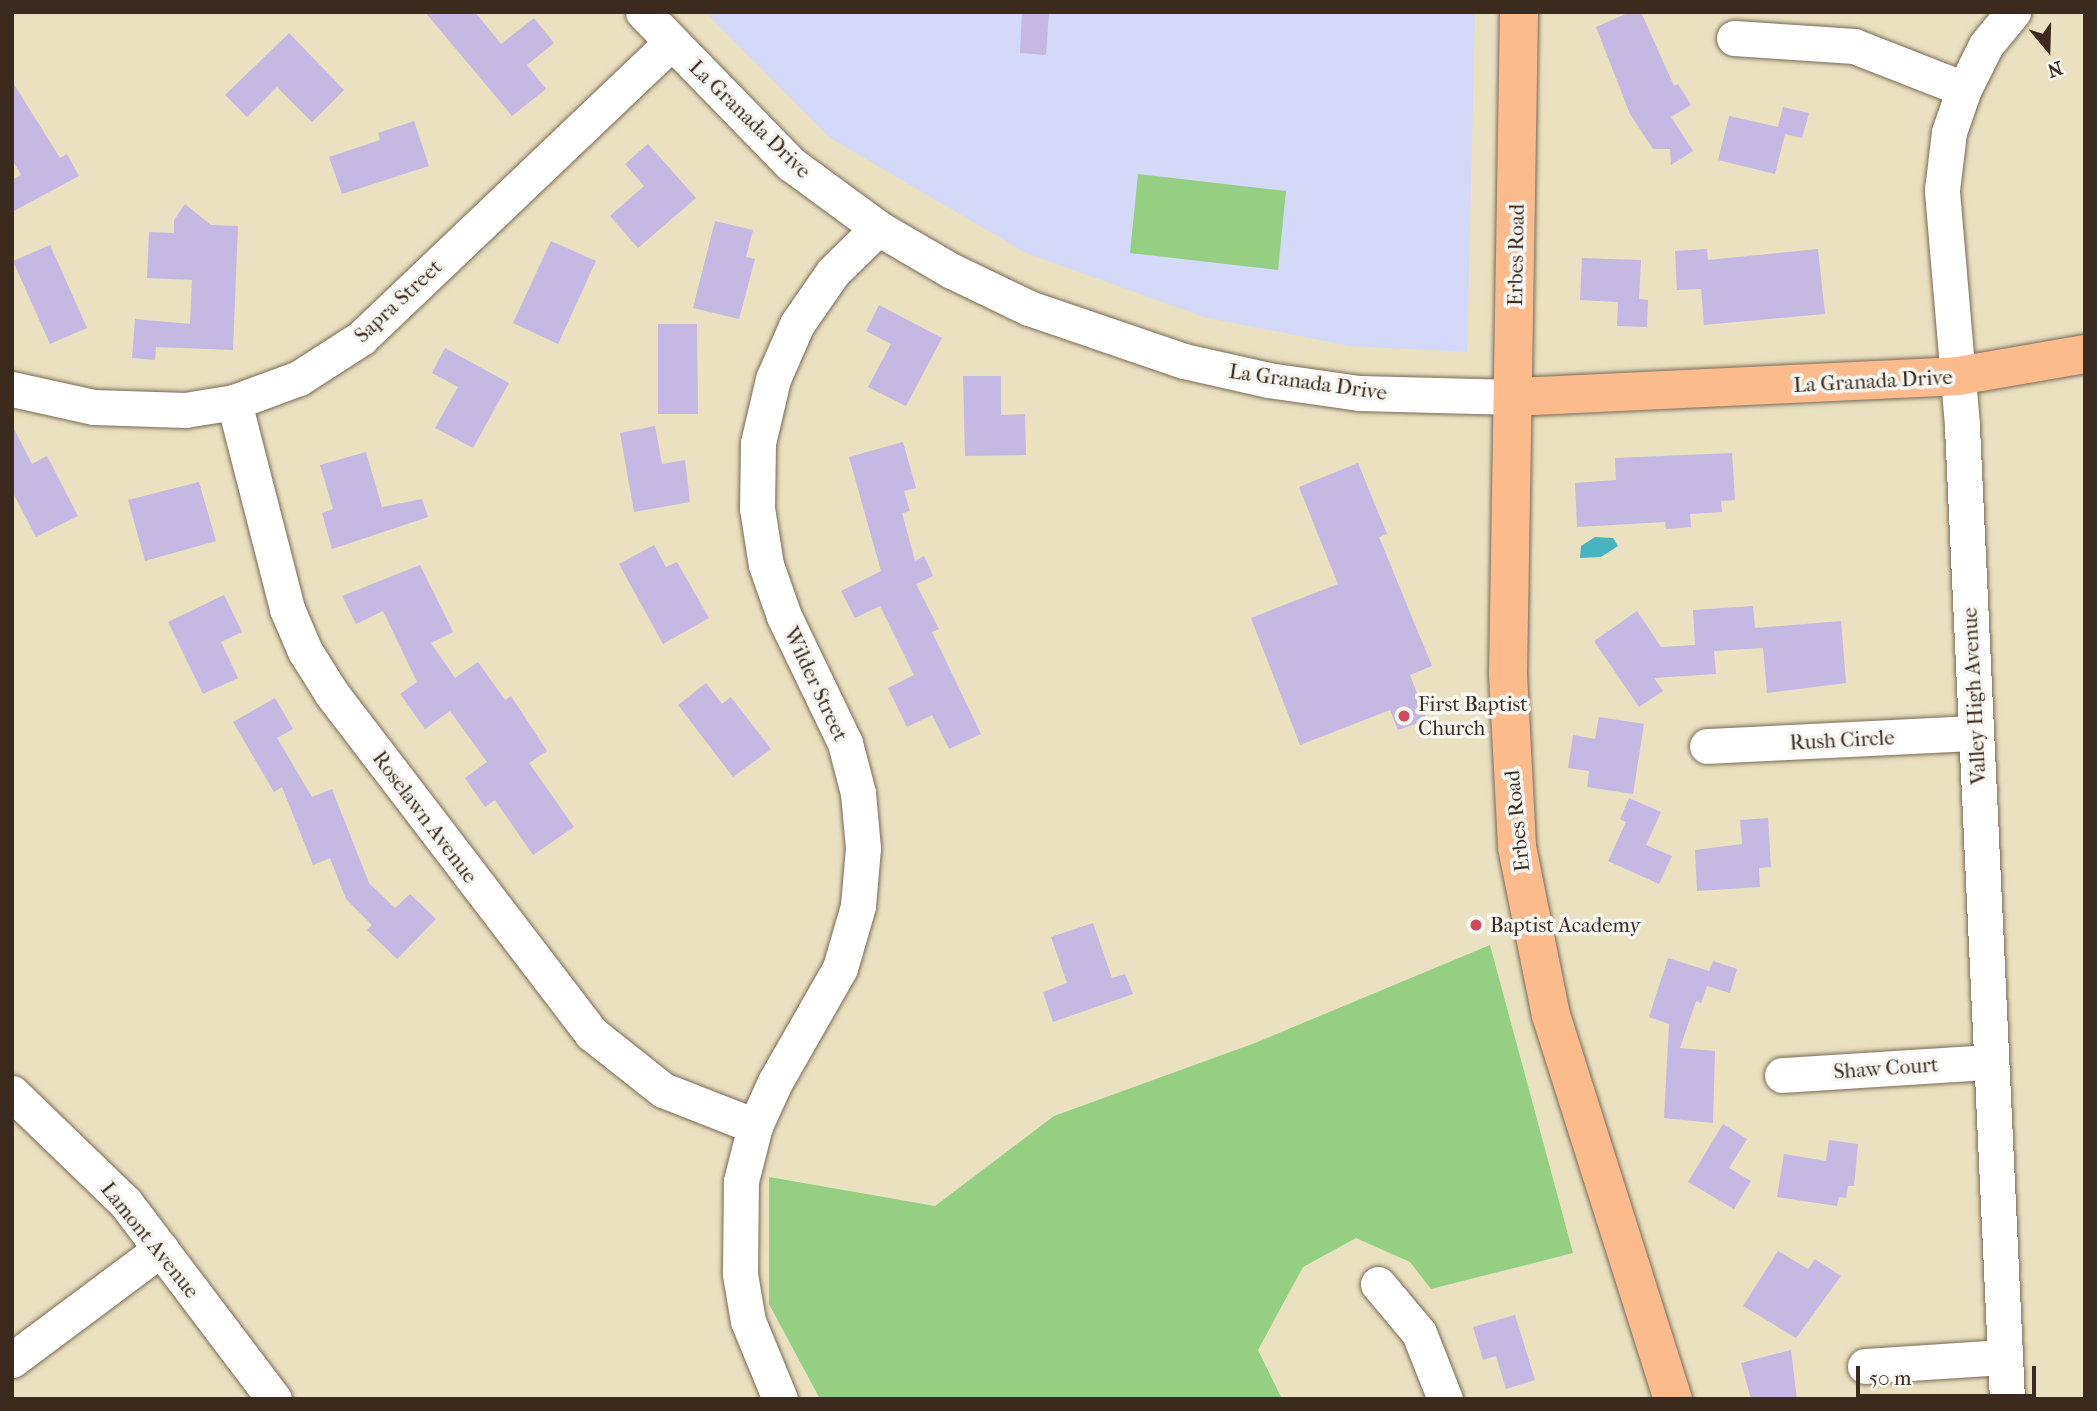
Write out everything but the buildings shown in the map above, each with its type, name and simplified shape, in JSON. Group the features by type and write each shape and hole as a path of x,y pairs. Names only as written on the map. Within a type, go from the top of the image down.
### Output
{"main road":[{"name":"Erbes Road","path":"1519,12 1515,397 1508,674 1517,847 1551,1015 1673,1399"},
{"name":"La Granada Drive","path":"1515,397 1958,376 2085,354"}],"street":[{"name":"La Granada Drive","path":"643,12 791,164 878,228 952,271 1029,307 1184,361 1359,393 1515,397"},
{"name":"Valley High Avenue","path":"2007,1399 1958,376 1942,190 1950,132 1964,89 1986,45 2013,12"},
{"path":"1734,38 1854,46 1964,89"},
{"name":"Sapra Street","path":"12,389 133,411 185,410 234,402 299,378 361,338 672,42"},
{"name":"Wilder Street","path":"780,1399 748,1321 740,1274 741,1181 755,1126 775,1082 840,968 858,906 863,848 858,793 845,743 784,617 766,565 757,509 758,443 773,379 797,324 833,272 878,228"},
{"name":"Roselawn Avenue","path":"234,402 287,609 305,651 332,694 591,1033 663,1090 755,1126"},
{"name":"Rush Circle","path":"1707,746 1976,733"},
{"name":"Shaw Court","path":"1782,1074 1989,1062"},
{"name":"Lamont Avenue","path":"12,1093 125,1202 274,1399"},
{"path":"12,1360 161,1249"},
{"path":"1378,1284 1419,1333 1445,1399"},
{"path":"1865,1366 2005,1357"}],"shaded area":[{"path":"705,12 1475,12 1467,352 1350,346 1204,317 1026,253 830,138"}],"green space":[{"path":"1138,174 1286,191 1278,270 1130,253"},
{"path":"1490,945 1573,1253 1431,1289 1410,1262 1356,1238 1303,1267 1258,1350 1282,1399 820,1399 769,1304 769,1177 935,1206 1054,1116 1255,1043"}],"water":[{"path":"1595,537 1613,538 1618,546 1601,557 1580,558 1581,546"}],"place":[{"name":"First Baptist Church","path":"1404,716"},
{"name":"Baptist Academy","path":"1476,925"}]}
